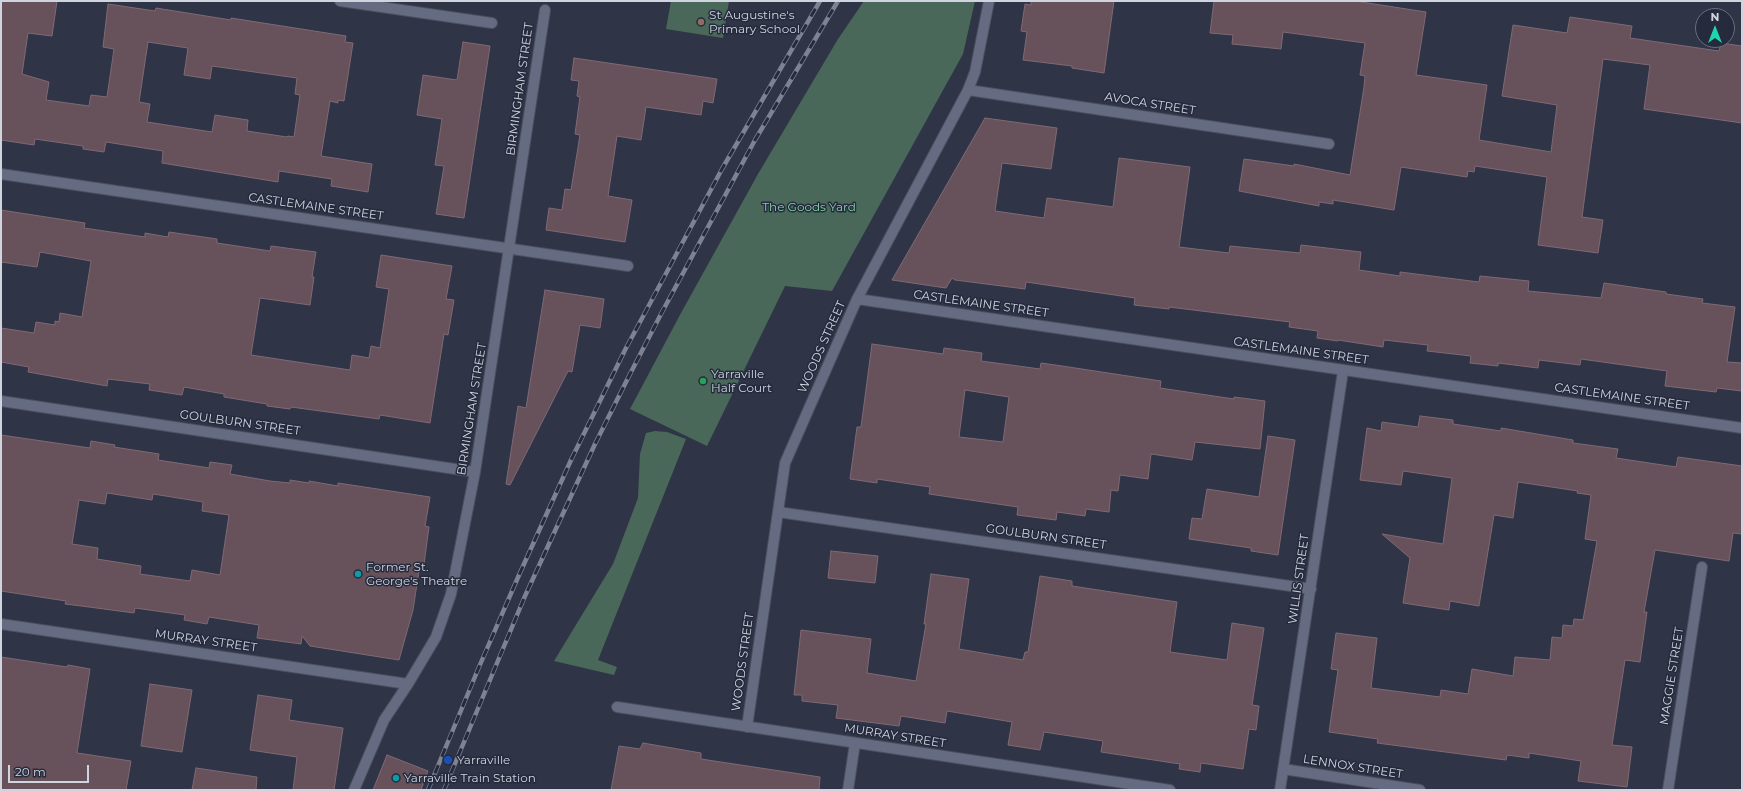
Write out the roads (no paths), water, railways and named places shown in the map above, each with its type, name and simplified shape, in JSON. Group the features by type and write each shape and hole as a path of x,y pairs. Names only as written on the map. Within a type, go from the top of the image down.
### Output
{"street":[{"path":"340,1 492,23"},
{"name":"WOODS STREET","path":"747,727 785,463 857,299 968,90 976,66 989,1"},
{"name":"BIRMINGHAM STREET","path":"354,790 384,720 408,684 436,637 451,594 475,472 545,10"},
{"name":"AVOCA STREET","path":"968,90 1329,144"},
{"name":"CASTLEMAINE STREET","path":"1,174 628,266"},
{"name":"CASTLEMAINE STREET","path":"857,299 1742,428"},
{"name":"WILLIS STREET","path":"1280,790 1343,371"},
{"name":"GOULBURN STREET","path":"1,401 475,472"},
{"name":"GOULBURN STREET","path":"778,512 1311,588"},
{"name":"MAGGIE STREET","path":"1668,790 1702,567"},
{"name":"MURRAY STREET","path":"1,624 408,684"},
{"name":"MURRAY STREET","path":"617,707 1170,790"},
{"path":"848,790 855,743"},
{"name":"LENNOX STREET","path":"1283,769 1420,790"}],"railway":[{"path":"428,790 519,575 571,460 625,350 722,169 820,1"},
{"path":"444,790 525,596 595,444 661,314 755,140 838,1"}],"place":[{"name":"St Augustine's Primary School","path":"701,22"},
{"name":"Yarraville Half Court","path":"703,381"},
{"name":"Former St. George's Theatre","path":"358,574"},
{"name":"Yarraville","path":"448,760"},
{"name":"Yarraville Train Station","path":"396,778"}],"park label":[{"name":"The Goods Yard","path":"809,207"}]}
